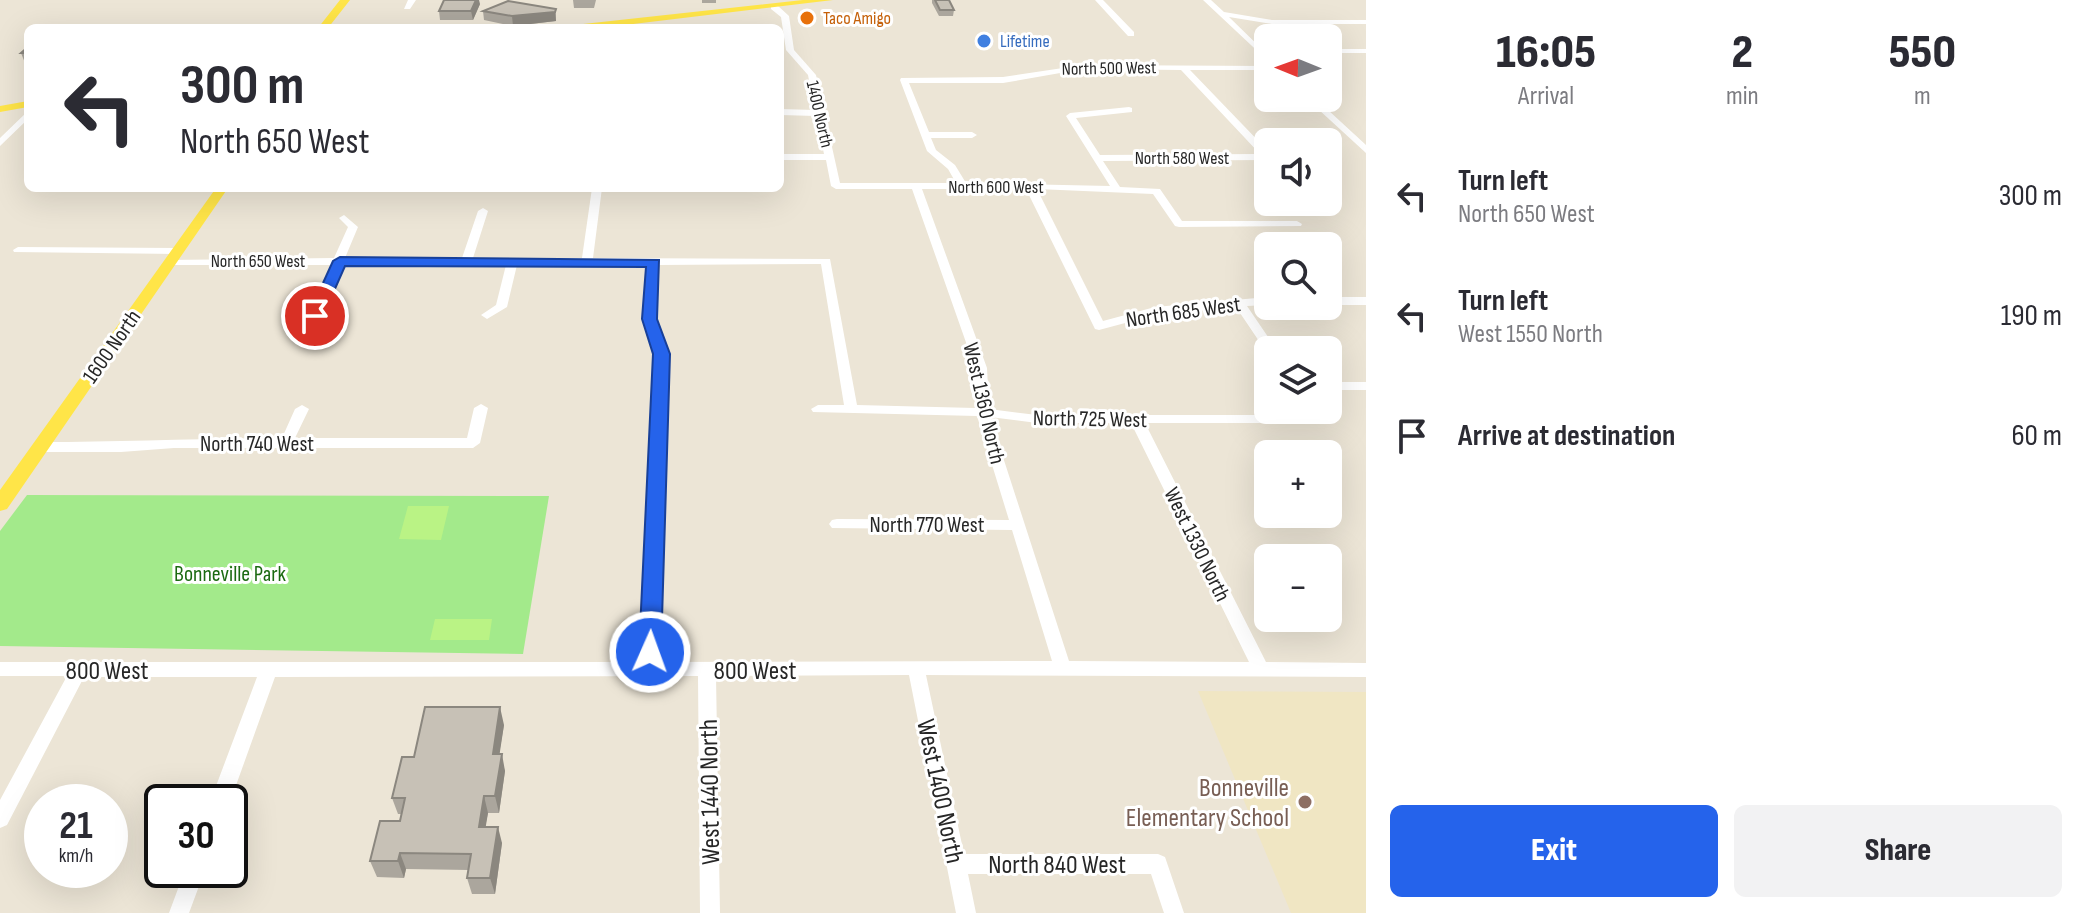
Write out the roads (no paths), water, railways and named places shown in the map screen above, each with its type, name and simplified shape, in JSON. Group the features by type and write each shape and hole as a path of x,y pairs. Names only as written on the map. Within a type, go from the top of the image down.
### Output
{"main road":[{"path":"326,24 345,0"},
{"path":"339,24 356,0"},
{"path":"612,24 828,0"},
{"path":"0,109 24,105"},
{"name":"1600 North","path":"0,504 219,192"}],"street":[{"path":"1099,0 1131,34"},
{"path":"1207,0 1254,42"},
{"name":"1400 North","path":"774,7 785,16 790,50 812,75 836,186"},
{"path":"1222,14 1272,22 1366,22"},
{"path":"1342,51 1366,51"},
{"name":"North 500 West","path":"926,135 904,80 1003,80 1083,67 1254,68"},
{"path":"1183,67 1254,142"},
{"path":"1117,190 1070,116 1129,110"},
{"path":"784,112 820,113"},
{"path":"1325,112 1366,150"},
{"path":"0,143 24,118"},
{"path":"963,186 952,167 932,151 926,135 972,135"},
{"path":"1353,138 1366,138"},
{"path":"784,157 830,157"},
{"name":"North 580 West","path":"1097,158 1254,157"},
{"name":"North 600 West","path":"836,186 1030,186 1156,191 1179,224 1297,224"},
{"name":"West 1360 North","path":"916,186 981,368 982,412 1063,668"},
{"name":"North 685 West","path":"1030,186 1099,326 1155,311 1254,301"},
{"path":"587,262 596,192"},
{"path":"466,262 483,211"},
{"path":"315,316 353,227 344,218"},
{"name":"North 650 West","path":"18,250 340,261 826,261 851,409"},
{"path":"487,315 501,307 512,262"},
{"path":"650,670 662,354 650,319 653,263"},
{"path":"1342,301 1366,301"},
{"path":"1238,302 1261,336"},
{"path":"1342,386 1366,386"},
{"name":"North 740 West","path":"41,447 287,442 473,443 481,408"},
{"path":"287,442 302,409"},
{"name":"North 725 West","path":"818,409 982,412 1037,419 1254,419"},
{"name":"West 1330 North","path":"1136,419 1261,669"},
{"name":"North 770 West","path":"837,524 1017,525"},
{"name":"800 West","path":"0,669 268,672 1063,668 1366,670"},
{"name":"West 1400 North","path":"916,669 966,913"},
{"path":"0,819 79,670"},
{"name":"West 1440 North","path":"707,670 710,913"},
{"path":"227,784 268,672"},
{"name":"North 840 West","path":"956,864 1158,864 1174,913"},
{"path":"179,913 188,888"}],"place":[{"name":"Taco Amigo","path":"807,18"},
{"name":"Lifetime","path":"984,41"},
{"name":"Bonneville Elementary School","path":"1305,802"}],"park label":[{"name":"Bonneville Park","path":"230,573"}]}
